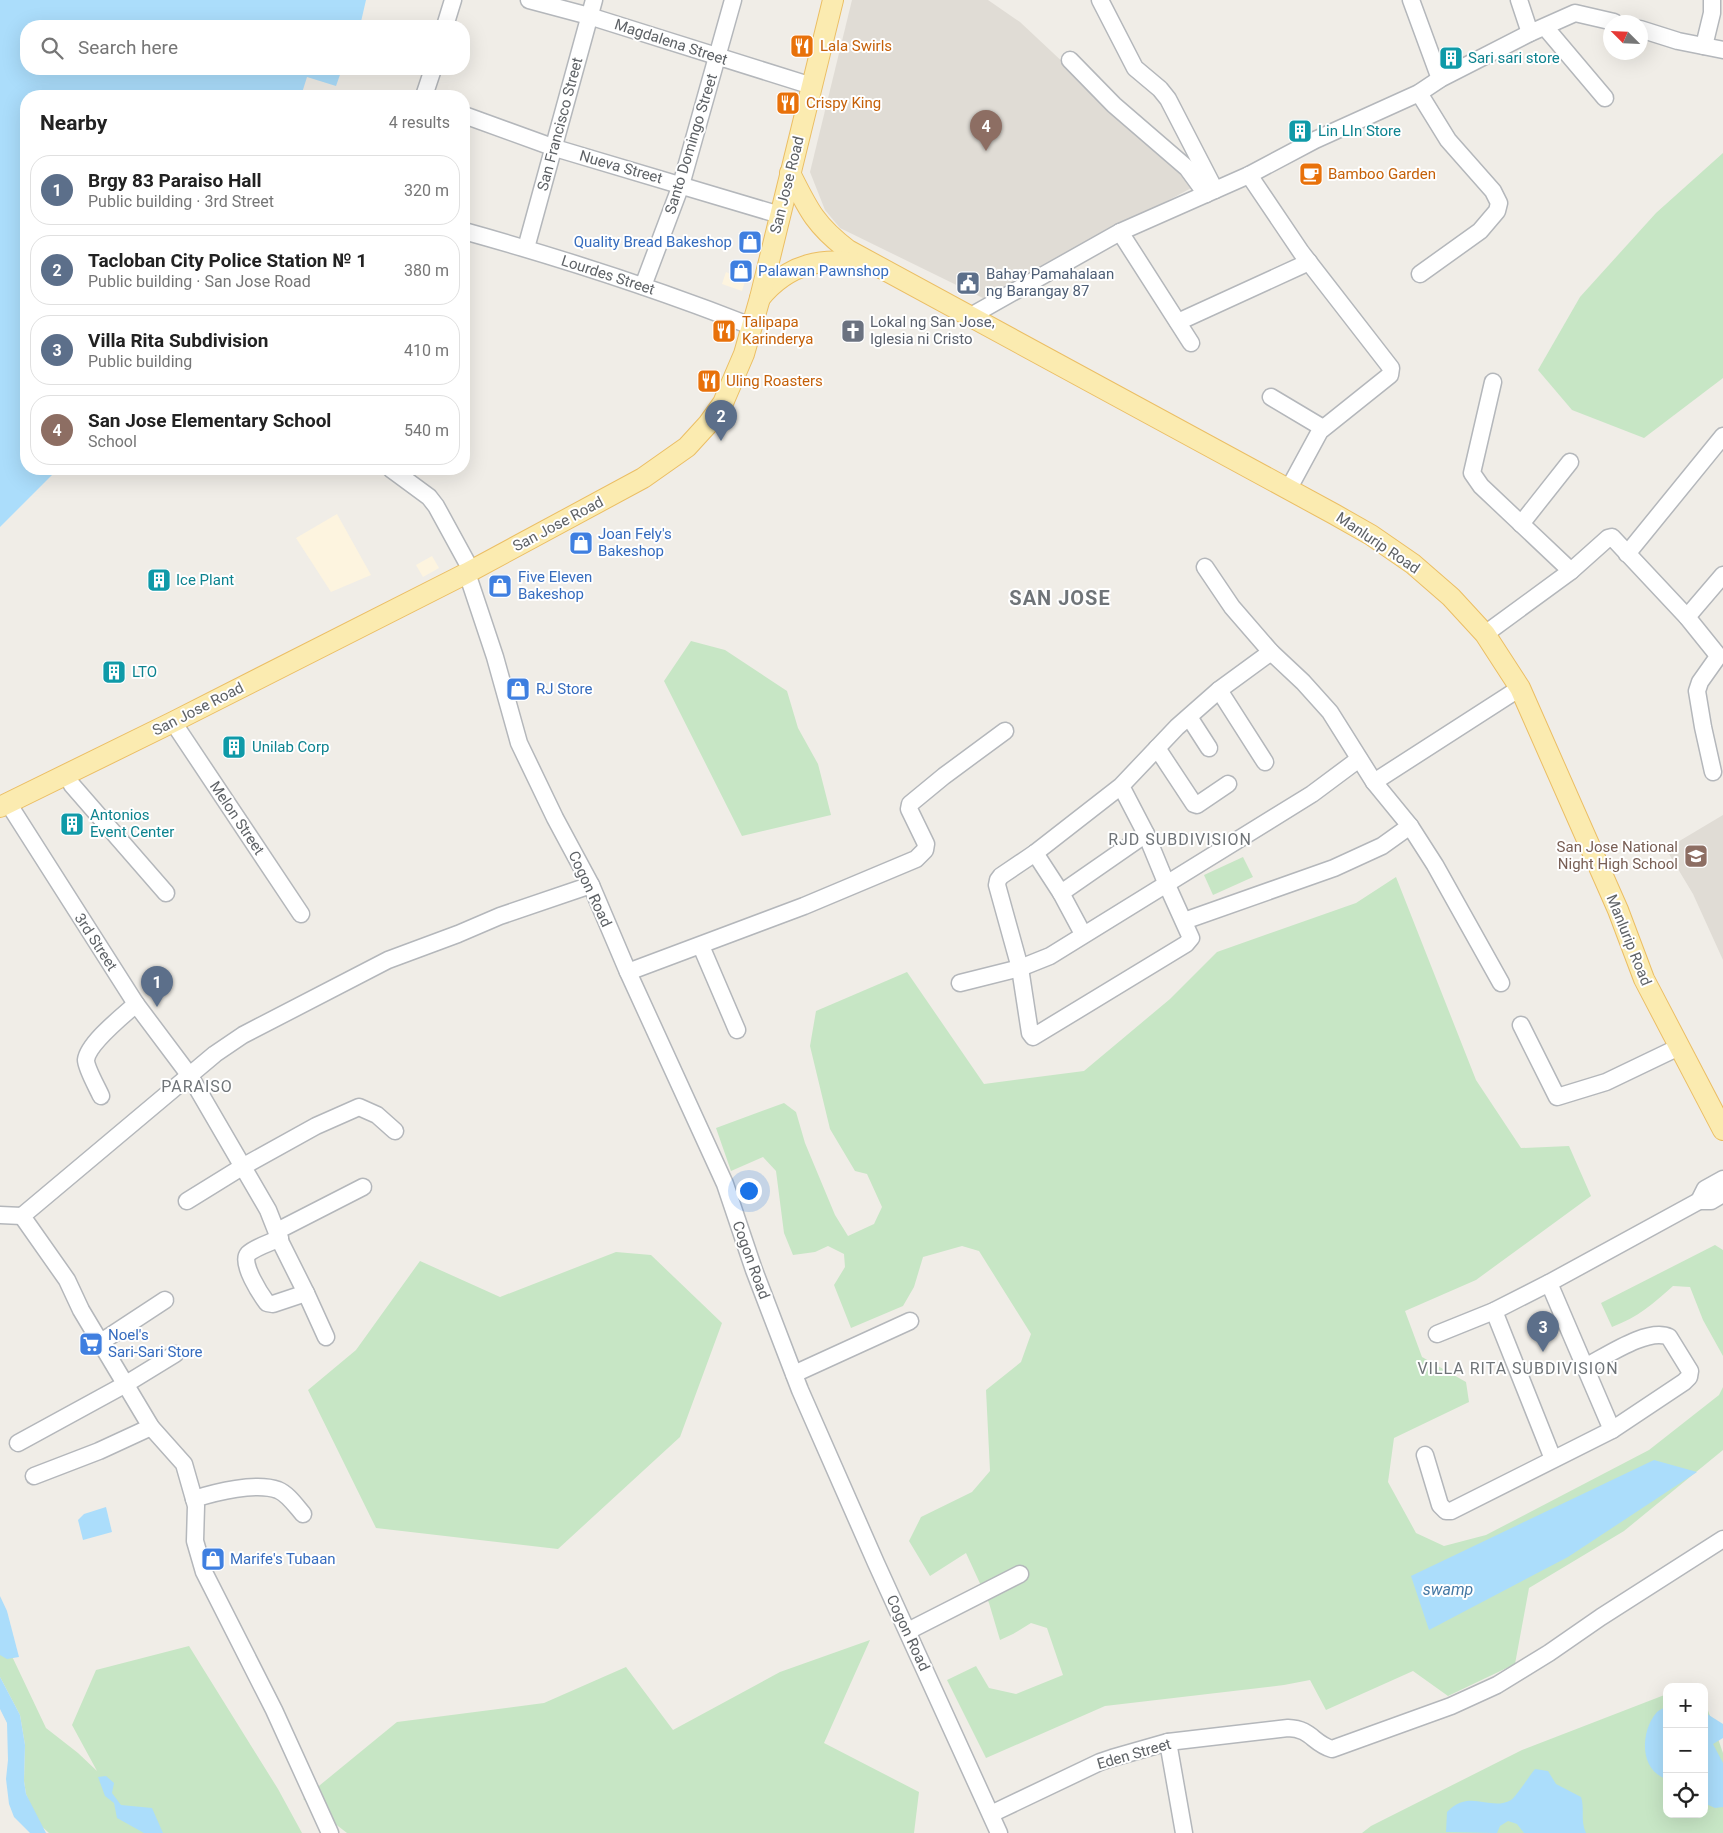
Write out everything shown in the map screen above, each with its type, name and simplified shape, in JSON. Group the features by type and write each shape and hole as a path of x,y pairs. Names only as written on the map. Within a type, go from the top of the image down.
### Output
{"main road":[{"name":"San Jose Road","path":"4,805 173,722 469,572 643,478 687,447 708,424 723,403 744,354 760,298 833,0"},
{"name":"Manlurip Road","path":"790,173 817,223 848,250 1371,536 1413,564 1451,597 1485,634 1520,688 1618,910 1644,979 1723,1130"},
{"name":"Manlurip Road","path":"760,298 770,285 783,276 808,264 846,261 877,267"}],"street":[{"path":"448,20 453,0"},
{"name":"Magdalena Street","path":"529,0 589,16 812,86"},
{"name":"San Francisco Street","path":"526,248 594,0"},
{"name":"Santo Domingo Street","path":"643,286 681,185 733,0"},
{"path":"1100,0 1135,68 1160,89 1168,99 1211,192"},
{"path":"1411,0 1440,79"},
{"path":"1519,0 1537,30 1605,98"},
{"path":"1704,46 1712,13 1712,0"},
{"path":"969,317 1120,232 1249,175 1316,140 1419,93 1440,79 1537,30 1576,7 1603,18"},
{"path":"1648,32 1678,41 1723,50"},
{"path":"1070,60 1114,105 1187,168 1211,192"},
{"path":"426,90 431,75"},
{"path":"1419,93 1448,140 1493,191 1499,202 1498,211 1480,232 1420,274"},
{"name":"Nueva Street","path":"470,117 554,148 780,216"},
{"path":"1249,175 1308,262 1392,368 1390,374 1322,428 1288,490"},
{"path":"1120,232 1191,343"},
{"name":"Lourdes Street","path":"470,233 526,248 643,286 751,326"},
{"path":"1178,322 1308,262"},
{"path":"1493,382 1472,473 1481,486 1571,572"},
{"path":"1271,398 1322,428"},
{"path":"1627,554 1723,436"},
{"path":"1521,524 1570,462"},
{"name":"Cogon Road","path":"400,475 429,497 469,572 519,743 590,885 725,1184 754,1270 794,1374 876,1563 999,1833"},
{"path":"1485,634 1571,572 1608,538 1612,537 1687,617 1717,655 1717,658 1700,682 1697,691 1713,772"},
{"path":"1205,567 1232,607 1330,712 1374,782 1410,826 1436,865 1501,983"},
{"path":"1687,617 1723,575"},
{"path":"1122,786 1146,834 1166,885 1189,932 1190,941 1033,1037 1030,1033 1020,968 997,885 998,880 1122,786 1177,727 1219,690 1272,652"},
{"path":"1374,782 1520,688"},
{"path":"1219,690 1265,762"},
{"path":"1189,717 1209,748"},
{"name":"Melon Street","path":"173,722 301,914"},
{"path":"628,972 804,906 916,858 925,850 926,844 909,809 910,804 1005,731"},
{"path":"1157,748 1194,804 1197,805 1228,784"},
{"path":"960,983 1020,968 1050,956 1312,794 1359,759"},
{"path":"66,774 72,785 166,893"},
{"name":"3rd Street","path":"4,805 136,1004 190,1076 268,1210 326,1337"},
{"path":"1184,921 1334,868 1382,846 1410,826"},
{"path":"1062,893 1146,834"},
{"path":"1035,853 1062,893 1083,934"},
{"path":"0,1215 22,1216 216,1054 243,1034 388,960 500,916 590,885"},
{"path":"701,946 737,1030"},
{"path":"101,1096 88,1068 86,1061 88,1054 101,1036 136,1004"},
{"path":"1521,1025 1557,1097 1606,1082 1679,1047"},
{"path":"187,1201 242,1167 316,1126 359,1107 377,1115 395,1131"},
{"path":"1699,1201 1705,1189 1723,1179"},
{"path":"306,1292 273,1304 267,1303 247,1268 245,1261 247,1255 278,1235 363,1187"},
{"path":"1437,1334 1494,1311 1699,1201 1711,1201 1723,1194"},
{"path":"22,1216 67,1280 81,1310 151,1427 184,1464 196,1506 195,1541 204,1572 274,1710 330,1833"},
{"path":"1549,1283 1612,1430"},
{"path":"101,1342 165,1300"},
{"path":"1494,1311 1553,1459"},
{"path":"794,1374 910,1321"},
{"path":"1425,1455 1440,1505 1446,1511 1451,1511 1612,1430 1684,1382 1689,1377 1690,1370 1668,1337 1663,1334 1654,1334 1640,1338 1585,1367"},
{"path":"18,1443 126,1384 175,1354"},
{"path":"34,1476 99,1451 151,1427"},
{"path":"194,1498 238,1488 272,1489 286,1495 303,1514"},
{"name":"Eden Street","path":"991,1814 1100,1762 1168,1742 1299,1728 1306,1731 1324,1747 1332,1749 1451,1706 1497,1685 1600,1617 1723,1540"},
{"path":"908,1631 1020,1574"},
{"path":"1168,1742 1184,1833"}],"shaded area":[{"path":"852,0 988,0 1020,22 1195,186 985,299 840,228 825,210 810,172"},
{"path":"726,272 745,281 742,291 722,284"},
{"path":"337,514 371,575 331,592 296,538"},
{"path":"432,556 439,568 423,577 416,565"},
{"name":"San Jose National Night High School","path":"1723,815 1723,960 1693,894 1666,849"}],"green space":[{"path":"1723,153 1723,378 1644,438 1572,410 1538,370 1580,297 1656,213"},
{"path":"691,641 725,650 787,691 798,728 818,764 831,815 742,836 664,681"},
{"path":"1243,857 1253,877 1213,895 1204,875"},
{"path":"1396,877 1476,1080 1521,1148 1569,1146 1591,1196 1476,1280 1405,1311 1422,1357 1466,1382 1469,1402 1394,1438 1388,1482 1416,1533 1444,1546 1486,1535 1649,1450 1719,1395 1723,1387 1723,1450 1624,1531 1529,1588 1515,1664 1448,1696 1413,1671 1326,1710 1310,1680 1284,1685 1105,1706 986,1758 947,1680 976,1666 989,1688 1016,1694 1063,1675 1047,1628 1031,1623 1000,1640 989,1603 966,1553 930,1576 909,1541 921,1517 972,1492 990,1471 986,1390 1021,1362 1031,1334 979,1251 962,1246 923,1257 914,1287 903,1306 851,1328 834,1285 845,1267 844,1254 828,1246 815,1252 793,1255 784,1233 776,1171 763,1157 731,1171 716,1128 784,1103 796,1112 805,1143 835,1215 848,1236 874,1224 882,1207 867,1174 855,1171 830,1129 810,1046 816,1011 907,972 984,1084 1084,1071 1170,999 1217,952 1356,903"},
{"path":"1715,1245 1723,1250 1723,1356 1703,1320 1690,1287 1673,1286 1645,1310 1612,1327 1601,1303"},
{"path":"616,1252 651,1255 722,1323 680,1437 558,1549 376,1528 308,1390 356,1350 420,1261 500,1297"},
{"path":"0,1631 46,1728 78,1753 97,1771 72,1725 96,1670 189,1646 278,1789 302,1833 49,1833 38,1823 26,1794 24,1781 25,1745 20,1715 0,1677"},
{"path":"870,1640 824,1743 919,1792 914,1833 347,1833 303,1799 397,1722 544,1703 626,1667 673,1730 780,1672"},
{"path":"1663,1696 1663,1818 1708,1818 1708,1710 1723,1753 1723,1833 1362,1833 1371,1826 1522,1750"}],"water":[{"path":"0,0 366,0 361,20 20,20 20,75 340,75 336,86 307,77 303,90 20,90 20,475 52,475 0,527"},
{"name":"swamp","path":"1654,1460 1697,1472 1568,1557 1429,1630 1411,1576"},
{"path":"106,1507 112,1532 83,1540 78,1520 84,1514"},
{"path":"0,1596 7,1611 19,1657 7,1659 0,1655"},
{"path":"0,1677 20,1715 25,1745 24,1781 26,1794 46,1833 30,1833 14,1817 9,1804 6,1779 8,1760 7,1723 0,1709"},
{"path":"1663,1708 1663,1777 1651,1768 1645,1750 1647,1729 1657,1712"},
{"path":"1708,1715 1723,1724 1723,1738 1713,1744 1723,1763 1723,1807 1715,1808 1708,1805"},
{"path":"1535,1769 1548,1771 1556,1784 1581,1797 1583,1824 1586,1833 1524,1833 1517,1824 1508,1821 1500,1826 1497,1833 1446,1832 1447,1812 1455,1805 1472,1801 1495,1804 1511,1800"},
{"path":"106,1776 114,1783 112,1793 121,1805 152,1808 163,1833 144,1833 117,1818 114,1803 105,1796 98,1777"}],"place":[{"name":"Lala Swirls","path":"802,46"},
{"name":"Sari sari store","path":"1451,58"},
{"name":"Crispy King","path":"788,103"},
{"name":"Lin LIn Store","path":"1300,131"},
{"name":"San Jose Elementary School","path":"986,151"},
{"name":"Bamboo Garden","path":"1311,174"},
{"name":"Quality Bread Bakeshop","path":"750,242"},
{"name":"Palawan Pawnshop","path":"741,271"},
{"name":"Bahay Pamahalaan ng Barangay 87","path":"968,283"},
{"name":"Talipapa Karinderya","path":"724,331"},
{"name":"Lokal ng San Jose, Iglesia ni Cristo","path":"853,331"},
{"name":"Uling Roasters","path":"709,381"},
{"name":"Tacloban City Police Station № 1","path":"721,441"},
{"name":"Joan Fely's Bakeshop","path":"581,543"},
{"name":"Ice Plant","path":"159,580"},
{"name":"Five Eleven Bakeshop","path":"500,586"},
{"name":"LTO","path":"114,672"},
{"name":"RJ Store","path":"518,689"},
{"name":"Unilab Corp","path":"234,747"},
{"name":"Antonios Event Center","path":"72,824"},
{"name":"San Jose National Night High School","path":"1696,856"},
{"name":"Brgy 83 Paraiso Hall","path":"157,1007"},
{"name":"Noel's Sari-Sari Store","path":"91,1344"},
{"name":"Villa Rita Subdivision","path":"1543,1352"},
{"name":"Marife's Tubaan","path":"213,1559"}],"district":[{"name":"SAN JOSE","path":"1060,598"},
{"name":"RJD SUBDIVISION","path":"1180,839"},
{"name":"PARAISO","path":"197,1086"},
{"name":"VILLA RITA SUBDIVISION","path":"1518,1368"}]}
